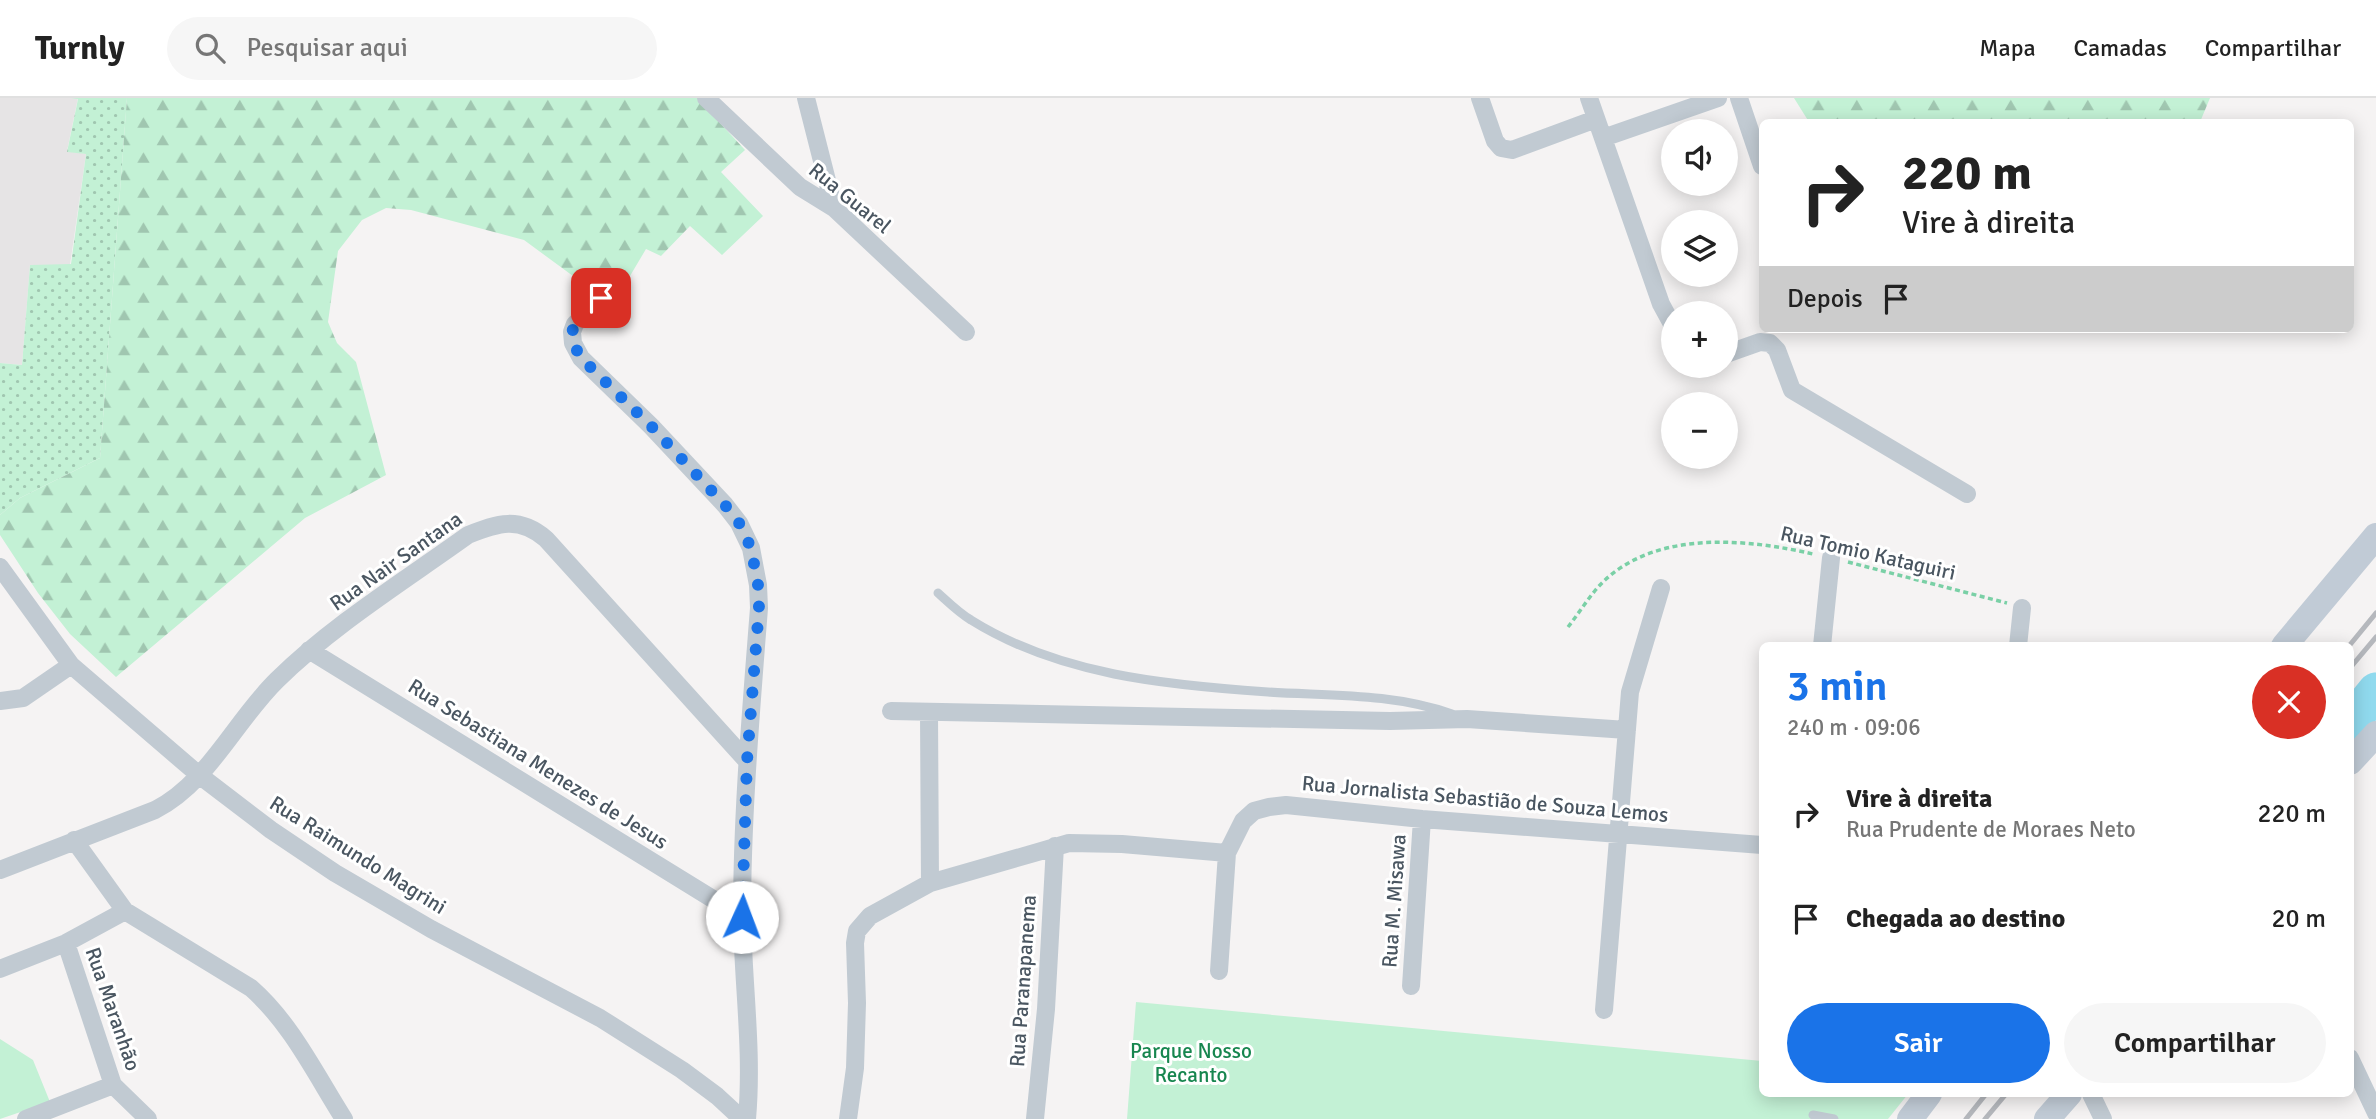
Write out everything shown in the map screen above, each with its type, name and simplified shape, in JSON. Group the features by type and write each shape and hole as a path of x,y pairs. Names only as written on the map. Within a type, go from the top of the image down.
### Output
{"main road":[{"path":"2287,642 2376,536"},
{"path":"2354,758 2376,734"},
{"path":"1910,1119 1927,1097"},
{"path":"2047,1119 2074,1097"}],"street":[{"name":"Rua Guarel","path":"706,98 800,187 834,208 966,332"},
{"path":"806,98 834,208"},
{"path":"1480,98 1495,141 1501,148 1511,149 1596,119"},
{"path":"1589,98 1661,304"},
{"path":"1603,138 1718,98"},
{"path":"1739,98 1759,157"},
{"path":"601,298 575,324 572,332 573,343 581,358 651,426 725,505 739,523 751,548 758,585 759,608 747,761 742,917 750,1079 744,1119"},
{"path":"1738,350 1760,342 1770,343 1777,350 1792,390 1967,494"},
{"name":"Rua Nair Santana","path":"0,870 155,810 174,800 199,775 275,681 309,650 468,534 495,524 515,524 533,529 546,539 747,761"},
{"path":"1822,642 1832,558"},
{"name":"Rua Raimundo Magrini","path":"0,567 71,665 199,775 271,830 335,873 431,929 600,1018 682,1070 744,1119"},
{"path":"1604,1010 1630,692 1661,589"},
{"path":"2018,642 2022,608"},
{"name":"Rua Sebastiana Menezes de Jesus","path":"309,650 742,917"},
{"path":"0,701 23,698 71,665"},
{"path":"891,711 1390,721 1467,719 1627,730"},
{"path":"929,713 930,883"},
{"name":"Rua Jornalista Sebastião de Souza Lemos","path":"1219,971 1227,853 1243,821 1254,811 1269,807 1286,805 1422,819 1759,845"},
{"name":"Rua M. Misawa","path":"1411,986 1422,819"},
{"path":"74,840 125,911 251,988 266,1002 281,1020 344,1119"},
{"path":"848,1119 855,1068 855,943 857,931 870,916 930,883 1055,845 1122,844 1227,853"},
{"name":"Rua Paranapanema","path":"1035,1119 1046,1009 1055,845"},
{"path":"0,970 66,943 125,911"},
{"name":"Rua Maranhão","path":"66,943 113,1085 148,1119"},
{"path":"2354,1066 2376,1113"},
{"path":"26,1119 48,1115 113,1085"},
{"path":"2078,1097 2103,1119"}],"lane":[{"path":"937,593 968,619 1000,636 1039,654 1077,666 1172,683 1394,699 1467,719"},
{"path":"1813,1115 1834,1119"}],"path":[{"name":"Rua Tomio Kataguiri","path":"1568,627 1605,580 1633,559 1659,549 1711,543 1784,547 1979,594 2022,608"}],"shaded area":[{"path":"0,98 78,98 67,151 86,154 70,265 30,265 22,365 0,363"}],"green space":[{"path":"71,98 127,98 100,458 20,498 0,515 0,363 22,365 30,265 71,264 86,154 67,152 78,99"},
{"path":"127,98 697,98 745,150 721,172 763,216 722,255 690,226 661,256 646,249 627,281 607,301 524,240 411,210 386,208 362,220 338,251 328,322 337,343 356,362 386,475 305,518 116,677 70,634 38,593 0,535 0,515 20,498 100,458"},
{"path":"1794,98 2210,98 2201,119 1807,119"},
{"name":"Parque Nosso Recanto","path":"1136,1002 1759,1061 1759,1097 1906,1097 1888,1119 1127,1119"},
{"path":"0,1039 33,1060 50,1102 0,1119"}],"waterway":[{"path":"2354,718 2376,691"}],"railway":[{"path":"2352,642 2376,613"},
{"path":"2354,663 2376,637"},
{"path":"1966,1119 1984,1097"},
{"path":"1985,1119 2003,1097"}],"route":[{"path":"601,298 575,324 572,332 573,343 581,358 651,426 725,505 739,523 751,548 759,608 747,761 742,917"}]}
